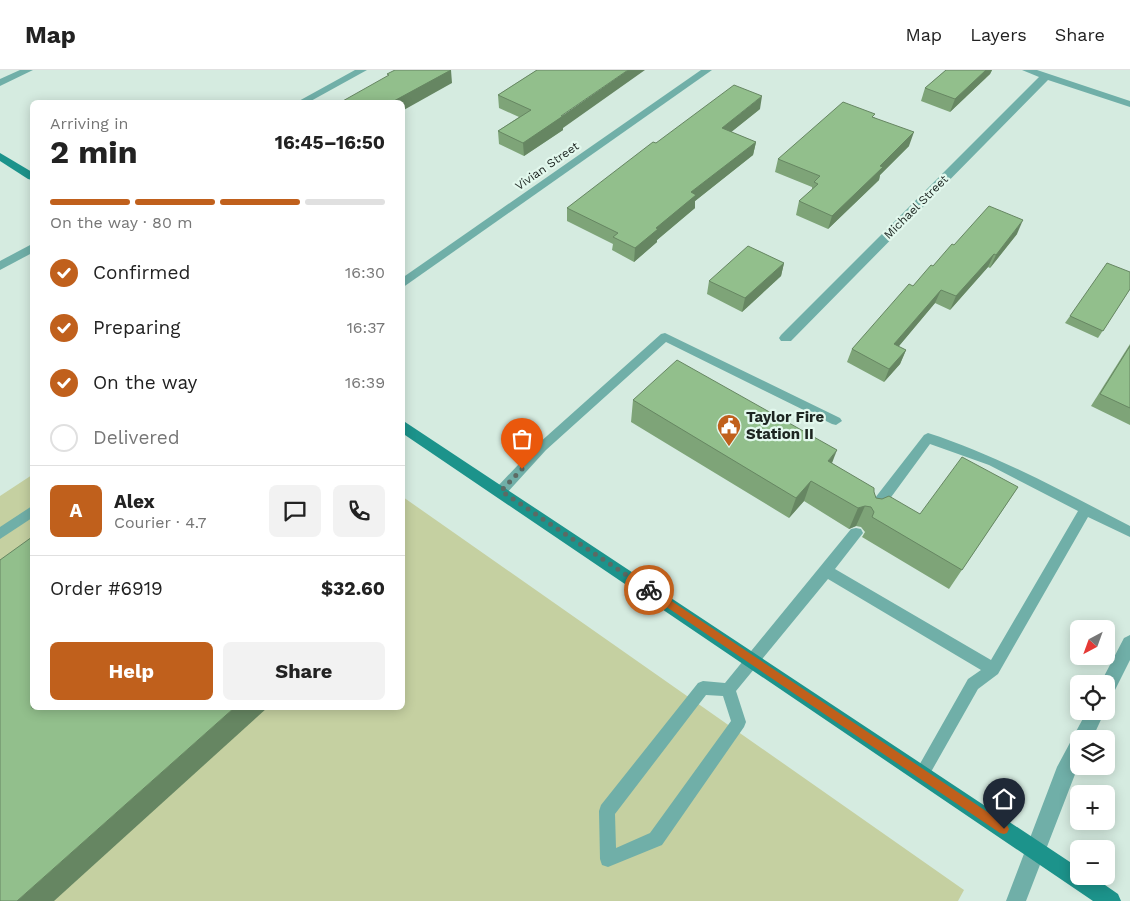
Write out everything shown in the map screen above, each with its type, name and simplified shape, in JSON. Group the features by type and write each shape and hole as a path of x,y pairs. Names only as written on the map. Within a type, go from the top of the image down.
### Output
{"main road":[{"path":"0,156 30,176"},
{"path":"405,427 1111,901"}],"street":[{"path":"0,83 28,70"},
{"path":"306,100 362,70"},
{"name":"Vivian Street","path":"405,282 707,70"},
{"path":"1027,70 1130,104"},
{"name":"Michael Street","path":"786,338 1046,76"},
{"path":"0,266 30,249"},
{"path":"1114,675 1130,643"},
{"path":"1016,901 1070,762"}],"lane":[{"path":"501,491 542,447 666,337 836,421"},
{"path":"872,512 928,438 993,462 1130,532"},
{"path":"922,774 973,684 993,669 1086,509"},
{"path":"0,534 30,512"},
{"path":"728,690 751,659 797,609 856,533"},
{"path":"826,571 993,669"},
{"path":"703,688 728,690 739,722 656,839 608,858 608,811 703,688"}],"green space":[{"path":"30,476 30,710 405,710 405,498 964,890 958,901 0,901 0,496"}],"building":[{"path":"395,70 451,70 396,100 345,100 389,75 387,74"},
{"path":"537,70 628,70 523,143 498,131 531,110 498,95"},
{"path":"946,70 986,70 955,99 925,88"},
{"path":"734,85 762,96 722,128 756,142 691,192 696,195 635,248 613,237 618,233 567,208 653,142 656,143"},
{"path":"843,102 875,114 872,117 914,132 880,166 883,167 832,216 799,201 818,184 814,182 820,176 778,159"},
{"path":"989,206 1023,220 996,255 994,254 956,296 941,290 894,344 906,350 889,369 852,349 909,284 913,286"},
{"path":"748,246 784,263 745,298 709,281"},
{"path":"1107,263 1130,272 1130,289 1103,331 1070,316"},
{"path":"1130,346 1130,408 1100,394"},
{"path":"677,360 837,450 828,461 874,488 876,498 882,499 889,496 920,514 962,457 1018,487 962,570 872,517 874,512 871,507 858,508 811,481 796,498 633,400"},
{"path":"30,538 30,710 232,710 17,901 0,901 0,560"}],"way so far":[{"path":"522,469 501,491 649,590"}],"place":[{"name":"Taylor Fire Station II","path":"729,447"}],"route":[{"path":"649,590 1004,829"}]}
